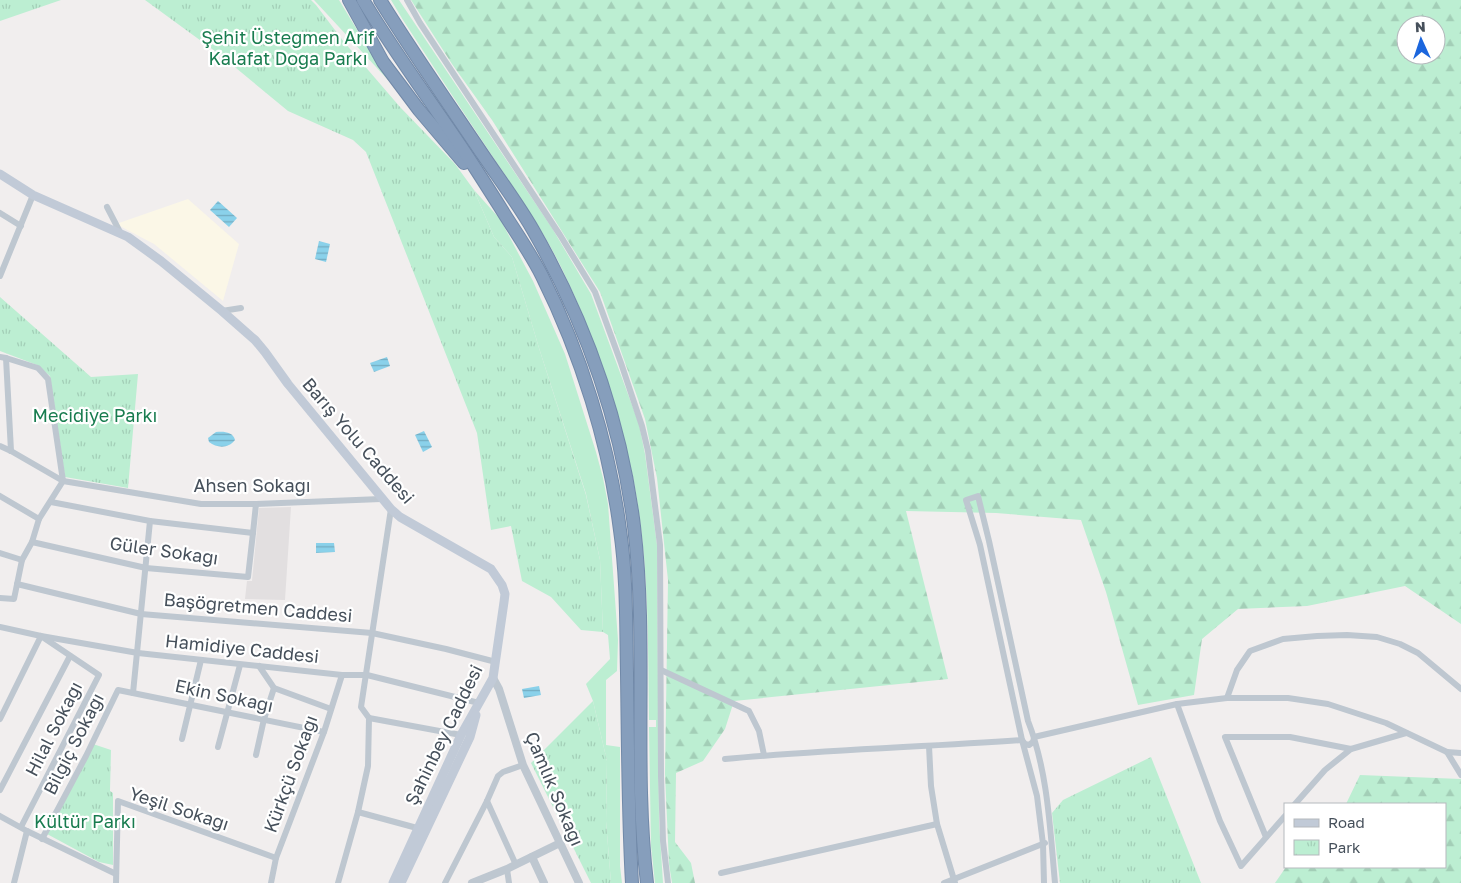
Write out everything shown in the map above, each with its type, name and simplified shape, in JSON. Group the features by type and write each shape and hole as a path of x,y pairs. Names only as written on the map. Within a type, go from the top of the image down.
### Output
{"highway":[{"path":"349,0 384,62 419,110 500,206"},
{"path":"363,0 500,206 542,276 571,340 596,415 613,485 624,566 632,883"},
{"path":"380,0 416,57 532,228 569,299 602,384 625,473 634,527 640,617 642,810 646,883"}],"main road":[{"name":"Barış Yolu Caddesi","path":"0,174 33,195 128,237 161,261 255,340 288,384 391,509 400,517 491,569"},
{"name":"Şahinbey Caddesi","path":"393,883 461,735 493,678 505,594 502,585 491,569"},
{"path":"401,883 470,737 479,703"}],"street":[{"path":"407,0 420,23 560,235 594,292 642,426 648,451 660,546 661,776 663,841 668,883"},
{"path":"1,272 33,195"},
{"name":"Barış Yolu Caddesi","path":"106,207 121,234"},
{"path":"0,213 21,226"},
{"path":"222,311 241,308"},
{"path":"0,598 14,600 22,560 32,542 39,519 63,481 48,380 38,368 3,357 11,451"},
{"path":"0,446 63,481"},
{"name":"Ahsen Sokağı","path":"63,481 201,504 256,504 382,499"},
{"path":"0,496 39,519"},
{"path":"1044,883 1037,796 1022,740 980,545 966,500 978,496 1028,721 1034,737 1047,797 1055,883"},
{"path":"51,502 150,520 253,533 256,504"},
{"path":"338,883 358,812 368,766 368,718 361,707 391,509"},
{"path":"134,692 150,520"},
{"name":"Güler Sokağı","path":"32,542 146,568 248,577 253,533"},
{"path":"0,553 22,560"},
{"name":"Başöğretmen Caddesi","path":"17,584 141,614 372,633 446,648 496,662"},
{"name":"Hamidiye Caddesi","path":"1,628 138,653 342,675 367,675 479,703"},
{"path":"0,719 42,636 70,656 0,790"},
{"path":"1227,698 1237,670 1250,651 1283,639 1317,636 1377,637 1400,644 1418,653 1461,689"},
{"name":"Hilal Sokağı","path":"21,827 99,675 70,656"},
{"path":"182,739 201,660"},
{"path":"218,747 240,665"},
{"path":"259,666 274,688 331,709"},
{"path":"661,670 749,711 759,731 764,755"},
{"name":"Kürkçü Sokağı","path":"271,883 276,858 324,732 342,675"},
{"name":"Çamlık Sokağı","path":"493,678 499,689 523,765 579,883"},
{"path":"256,755 264,719 274,688"},
{"name":"Ekin Sokağı","path":"118,690 324,732"},
{"name":"Bilgiç Sokağı","path":"42,839 118,690"},
{"path":"1034,737 1177,704 1227,698 1288,698 1328,704 1386,723 1447,752 1461,753"},
{"path":"1177,704 1220,821 1241,866 1284,817"},
{"path":"368,718 461,735"},
{"path":"1296,803 1325,770 1351,749 1406,733"},
{"path":"725,759 797,752 1022,740 1025,744 1030,744 1034,737"},
{"path":"1266,837 1225,737 1290,737 1351,749"},
{"path":"929,746 931,786 937,824 954,881"},
{"path":"1447,752 1461,775"},
{"path":"445,883 498,776 523,765"},
{"name":"Yeşil Sokağı","path":"116,883 118,801 276,858"},
{"path":"487,801 516,865"},
{"path":"358,812 417,828"},
{"path":"0,816 27,832 116,874"},
{"path":"720,873 937,824"},
{"path":"14,883 27,832"},
{"path":"944,883 954,881 1051,840"},
{"path":"473,883 516,865 560,843"},
{"path":"532,857 544,883"},
{"path":"507,869 509,883"}],"shaded area":[{"path":"188,199 239,244 223,301 154,244 116,224"},
{"path":"291,507 285,600 245,599 247,581 252,581 259,508"}],"green space":[{"path":"0,0 61,0 0,21"},
{"name":"Şehit Üsteğmen Arif Kalafat Doğa Parkı","path":"145,0 311,0 400,107 455,164 474,190 494,237 512,257 586,495 600,560 603,632 581,630 551,597 522,581 511,526 491,530 477,433 366,152 353,140 288,111 219,54"},
{"path":"314,0 339,0 373,56 401,94"},
{"path":"391,0 399,0 552,228 591,294 639,424 645,454 657,545 659,821 663,883 655,883 651,846 649,727 656,727 656,720 649,720 647,603 640,517 632,472 606,379 582,314 548,242"},
{"path":"411,0 1461,0 1461,624 1405,586 1307,606 1238,609 1202,639 1194,695 1138,705 1106,592 1081,520 996,513 906,511 948,679 734,701 725,729 703,761 676,773 675,842 691,863 695,883 672,883 669,864 665,774 668,580 657,478 645,419 600,292 492,120 452,64"},
{"path":"474,190 500,219 533,281 565,354 603,478 608,504 618,640 617,671 606,680 606,745 620,747 620,866 622,883 611,883 606,821 607,761 593,701 586,684 610,659 608,635 603,632 600,560 586,494 512,257 494,237"},
{"name":"Mecidiye Parkı","path":"0,297 91,377 138,374 128,488 65,477 50,376 37,365 0,351"},
{"path":"593,701 607,761 606,821 611,883 591,883 531,763"},
{"name":"Kültür Parkı","path":"93,744 111,750 110,791 113,793 113,865 99,862 47,834"},
{"path":"1151,757 1201,883 1060,883 1052,813 1063,800"},
{"path":"1360,775 1461,779 1461,883 1275,883 1285,868 1446,868 1446,803 1346,803"}],"water":[{"path":"218,201 237,218 229,227 210,210"},
{"path":"319,241 330,244 326,262 315,259"},
{"path":"387,357 390,366 374,372 370,363"},
{"path":"424,431 432,447 423,452 415,435"},
{"path":"216,432 228,433 235,440 229,445 222,447 215,445 209,442 208,438"},
{"path":"316,543 334,543 335,552 316,553"},
{"path":"539,686 541,695 524,698 522,689"}]}
